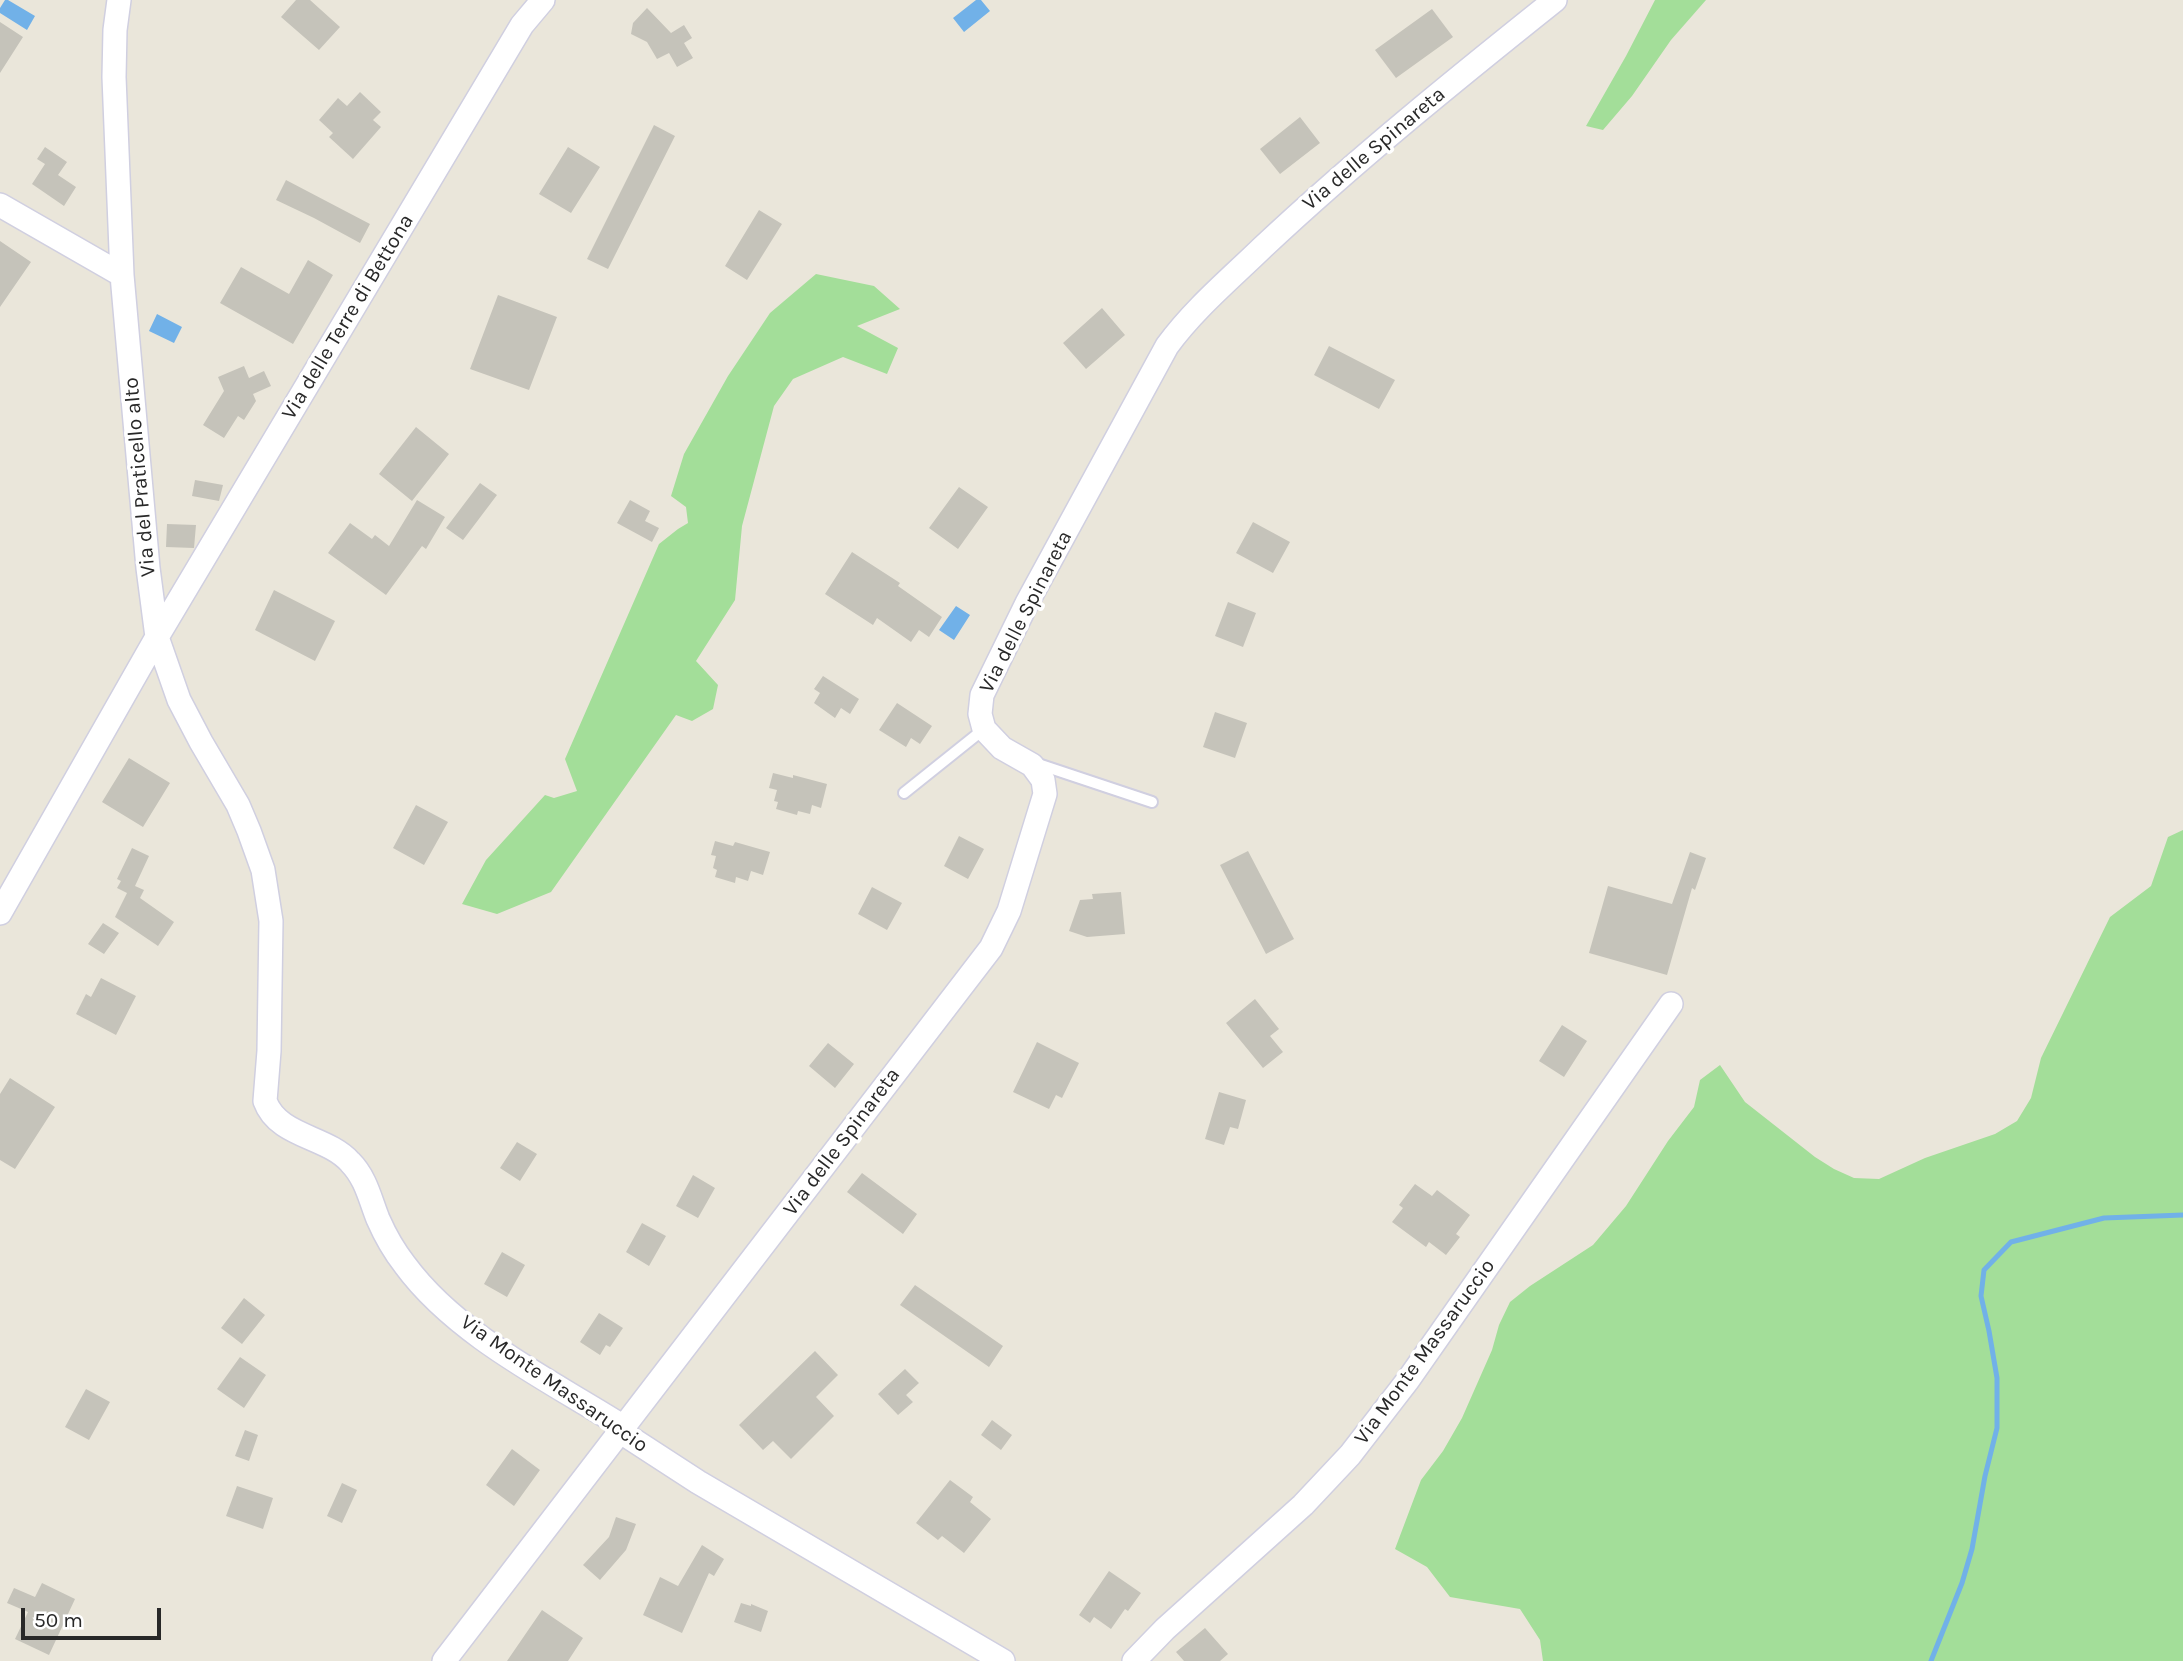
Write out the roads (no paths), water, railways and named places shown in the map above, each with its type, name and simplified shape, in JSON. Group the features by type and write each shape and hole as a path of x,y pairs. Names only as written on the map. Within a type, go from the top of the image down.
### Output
{"street":[{"name":"Via del Praticello alto","path":"119,0 114,77 122,275 148,568 157,637"},
{"name":"Via delle Terre di Bettona","path":"157,637 522,26 543,0"},
{"name":"Via delle Spinareta","path":"444,1661 991,948 1009,911 1045,794 1043,780 1032,765 1002,748 984,729 980,714 982,695 1158,360 1188,319 1303,209 1555,0"},
{"path":"0,205 122,275"},
{"path":"0,913 157,637"},
{"name":"Via Monte Massaruccio","path":"157,637 179,700 238,805 263,870 271,921 269,1051 265,1092 268,1109 293,1130 332,1148 351,1162 366,1185 380,1224 398,1256 447,1309 488,1342 614,1421 621,1432 698,1482 1003,1661"},
{"name":"Via Monte Massaruccio","path":"1134,1661 1165,1629 1291,1516 1350,1455 1408,1380 1671,1004"}],"lane":[{"path":"904,793 984,729"},
{"path":"1026,760 1152,802"}],"water":[{"path":"5,0 35,16 27,30 0,13"},
{"path":"976,0 981,0 990,11 964,32 953,18"},
{"path":"157,314 182,327 174,343 149,331"},
{"path":"956,606 970,615 954,640 939,630"}],"waterway":[{"path":"1931,1661 1962,1583 1972,1549 1997,1428 1997,1378 1981,1296 1984,1270 2011,1242 2104,1218 2183,1215"}]}
